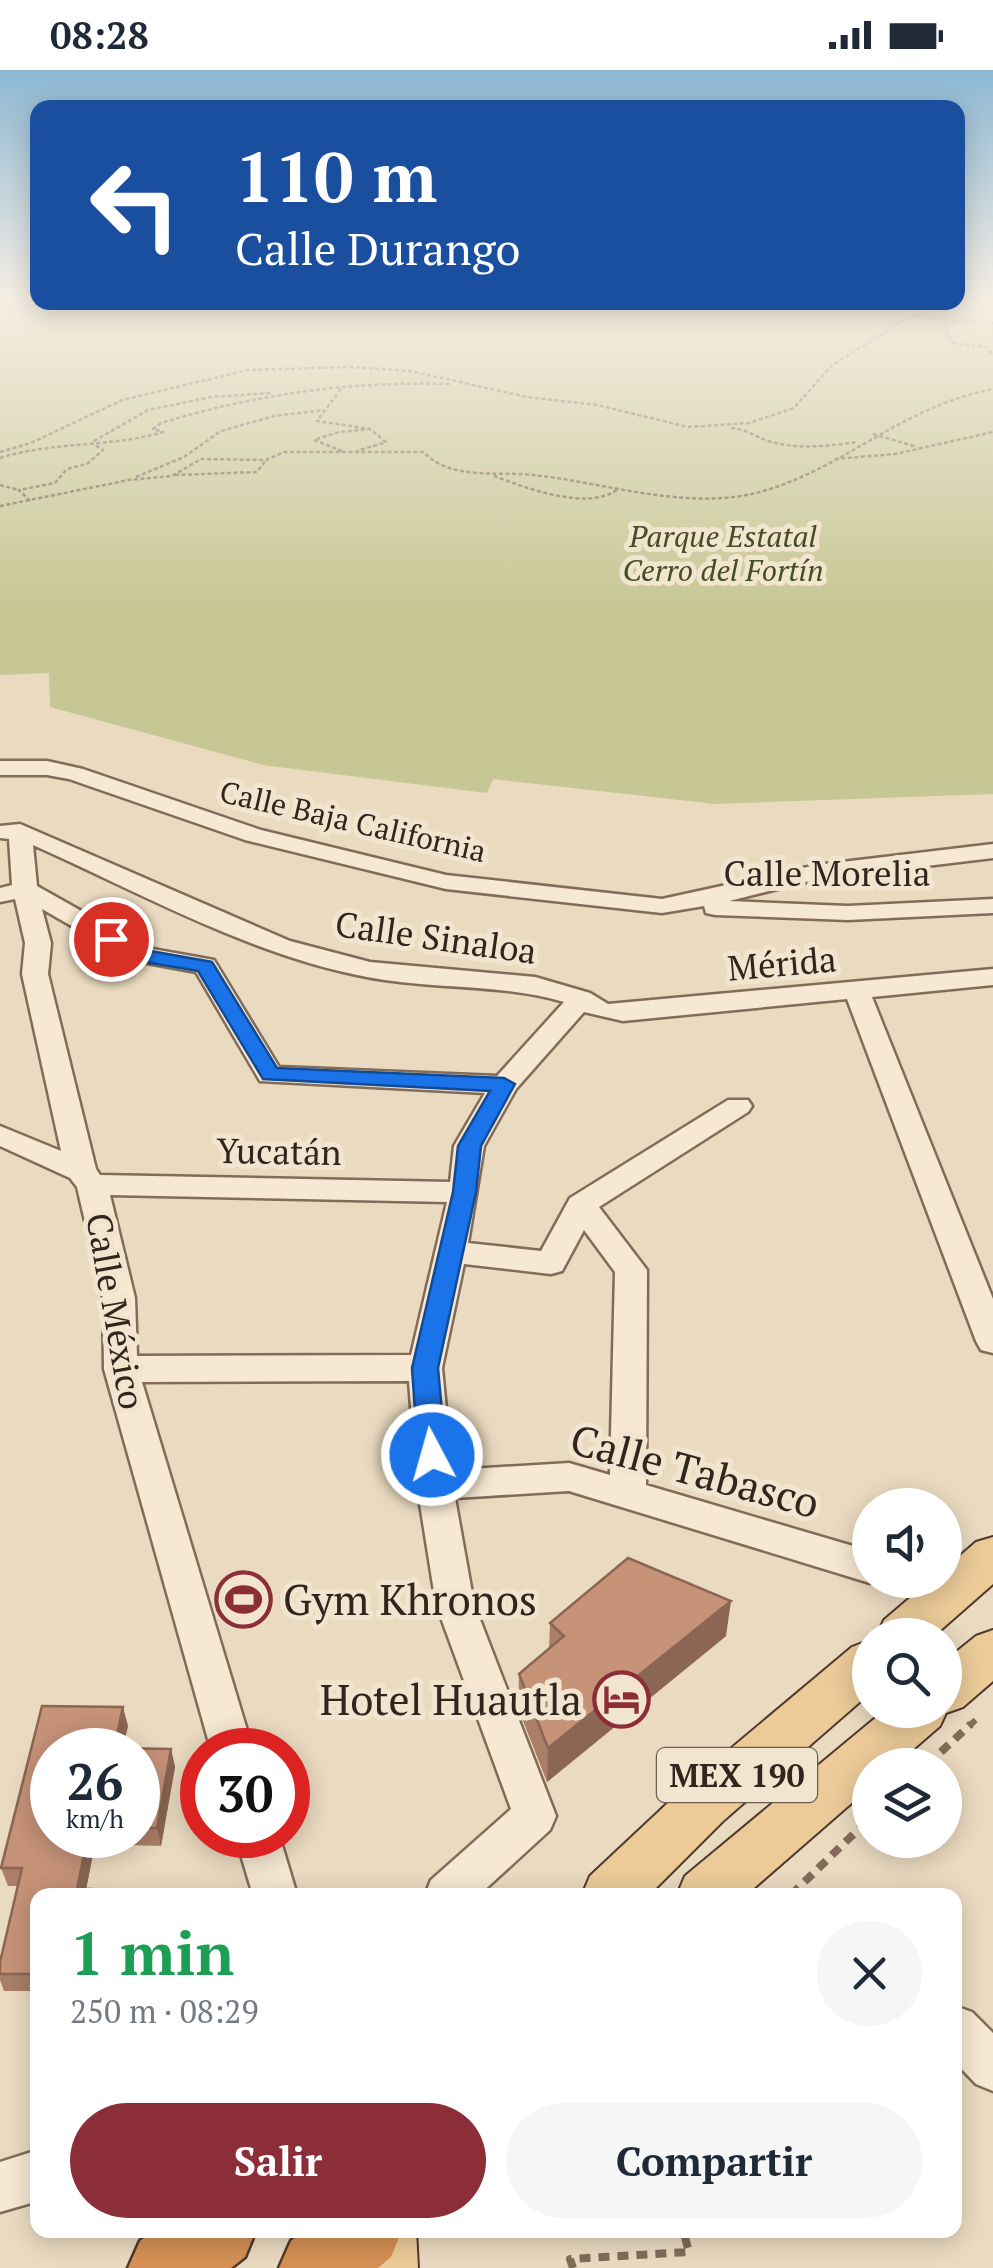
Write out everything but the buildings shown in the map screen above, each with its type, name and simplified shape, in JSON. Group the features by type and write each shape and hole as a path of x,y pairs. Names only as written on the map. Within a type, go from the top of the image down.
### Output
{"highway":[{"path":"167,2268 207,2238"}],"main road":[{"path":"962,1571 993,1556"},
{"path":"962,1677 993,1651"},
{"name":"MEX 190","path":"617,1888 704,1804 852,1677"},
{"name":"MEX 190","path":"713,1888 901,1728"}],"street":[{"name":"Calle Baja California","path":"0,768 47,768 75,774 253,836 446,882 662,906 817,872 993,851"},
{"name":"Calle México","path":"10,832 12,892 38,943 34,974 119,1298 121,1369 226,1728"},
{"name":"Calle Sinaloa","path":"10,832 281,946 370,970 535,985 580,999"},
{"path":"12,892 140,956 205,966 270,1075 504,1084"},
{"name":"Calle Morelia","path":"662,906 848,913 993,906"},
{"name":"Mérida","path":"580,999 601,1011 623,1014 992,978"},
{"path":"857,991 993,1341"},
{"path":"454,1888 535,1816 456,1604 435,1486 425,1368 464,1192 470,1146 504,1084 580,999"},
{"path":"451,1252 550,1264 581,1205 738,1106"},
{"path":"0,1135 86,1178"},
{"name":"Yucatán","path":"86,1178 464,1192"},
{"path":"581,1205 631,1270 628,1493"},
{"path":"121,1369 425,1368"},
{"name":"Calle Tabasco","path":"435,1486 569,1477 852,1561"},
{"path":"264,1858 273,1888"},
{"path":"962,2036 993,2067"},
{"path":"0,2187 30,2179"}],"path":[{"path":"0,452 31,443 119,402"},
{"path":"92,444 101,435 120,430 136,415 184,402"},
{"path":"0,458 28,449 133,442 163,432 153,429 162,424 238,402"},
{"path":"331,402 317,421 370,430 386,442 347,453 314,440 340,432 370,430"},
{"path":"575,402 688,427 748,428 753,435 773,442 809,448 861,442"},
{"path":"688,427 750,422 794,408 798,402"},
{"path":"492,475 524,474 619,489 736,496 771,490 895,420 937,402"},
{"path":"129,480 184,457 221,431 274,416 324,410"},
{"path":"830,459 867,460 904,454 917,447 993,432"},
{"path":"874,434 917,447"},
{"path":"0,485 19,490 55,483 67,469 96,459 102,450 92,444"},
{"path":"189,450 201,459"},
{"path":"172,476 201,459 266,460 284,452 424,452 430,459 492,475 517,487 604,498 619,489"},
{"path":"0,506 129,480 257,472 266,460"},
{"path":"19,490 30,501"},
{"path":"945,1748 993,1704"},
{"path":"798,1888 852,1836"},
{"path":"573,2268 570,2259 689,2252 685,2238"}],"green space":[{"name":"Parque Estatal Cerro del Fortín","path":"0,402 993,402 993,794 715,804 493,779 487,793 263,765 50,707 49,673 0,675"}],"place":[{"name":"Gym Khronos","path":"244,1599"},
{"name":"Hotel Huautla","path":"621,1699"}],"route":[{"path":"111,939 140,956 205,966 270,1075 504,1084 470,1146 464,1192 425,1368 432,1455"}]}
